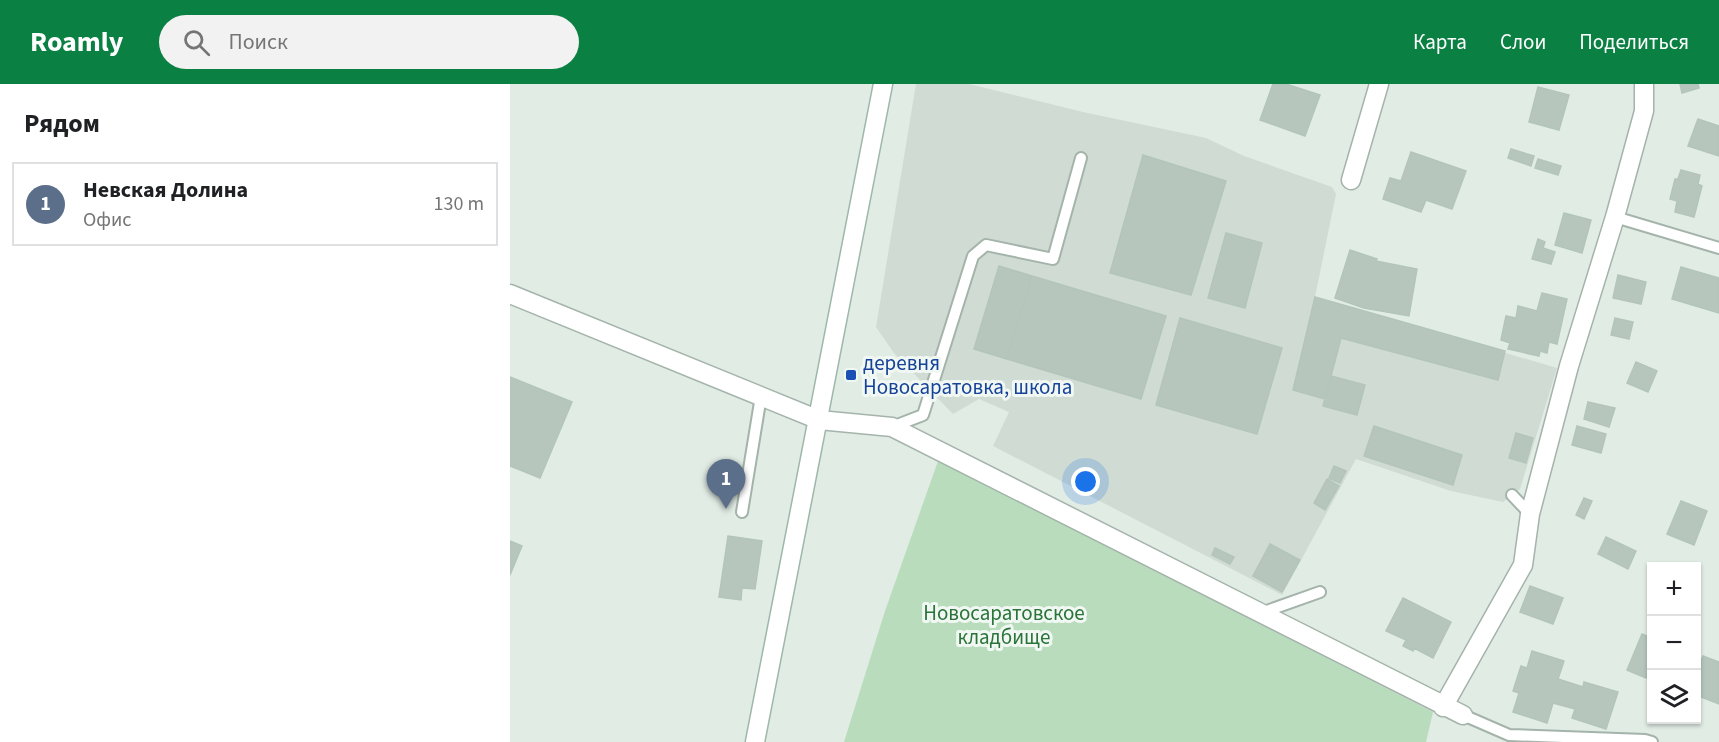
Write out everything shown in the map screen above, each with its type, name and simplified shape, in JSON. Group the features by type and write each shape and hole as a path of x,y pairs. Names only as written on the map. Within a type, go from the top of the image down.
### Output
{"street":[{"path":"755,742 883,84"},
{"path":"1352,180 1379,84"},
{"path":"1443,707 1523,564 1530,514 1569,366 1615,217 1644,111 1644,84"},
{"path":"510,294 819,420 892,427 1443,707 1463,715"}],"lane":[{"path":"892,427 923,415 973,256 986,245 1053,259 1081,158"},
{"path":"1615,217 1719,248"},
{"path":"742,512 760,396"},
{"path":"1512,495 1530,514"},
{"path":"1261,613 1320,592"},
{"path":"1463,715 1509,735 1652,742"}],"shaded area":[{"path":"916,84 969,84 1083,112 1206,138 1244,156 1332,187 1336,194 1315,297 1557,368 1520,489 1503,502 1451,491 1356,459 1282,595 993,446 1009,412 979,399 953,414 894,353 876,327"}],"green space":[{"name":"Новосаратовское кладбище","path":"938,461 1433,712 1426,742 844,742 885,611"}],"building":[{"path":"1273,84 1286,84 1320,95 1305,136 1260,120"},
{"path":"1680,84 1698,84 1699,88 1682,93"},
{"path":"1538,87 1569,95 1559,130 1529,122"},
{"path":"1698,119 1719,126 1719,156 1688,146"},
{"path":"1511,149 1534,156 1531,166 1508,158"},
{"path":"1411,152 1466,171 1452,209 1426,200 1421,212 1383,199 1390,178 1401,181"},
{"path":"1143,155 1226,181 1191,295 1110,273"},
{"path":"1538,159 1561,166 1558,175 1535,168"},
{"path":"1681,170 1700,175 1698,184 1702,186 1694,217 1675,212 1677,201 1670,199 1675,179 1678,179"},
{"path":"1564,213 1591,220 1582,253 1555,245"},
{"path":"1226,233 1262,243 1245,308 1208,298"},
{"path":"1538,239 1545,242 1543,248 1555,252 1551,264 1532,259"},
{"path":"1350,250 1377,259 1376,261 1417,269 1409,316 1364,308 1335,298"},
{"path":"999,266 1032,276 1007,359 974,349"},
{"path":"1681,267 1719,278 1719,313 1672,299"},
{"path":"1618,275 1646,282 1641,304 1613,298"},
{"path":"1032,276 1166,316 1141,399 1007,359"},
{"path":"1542,293 1567,299 1557,344 1549,342 1547,353 1540,351 1539,356 1508,349 1510,343 1501,340 1506,316 1516,318 1518,306 1537,311"},
{"path":"1315,297 1505,351 1498,380 1341,338 1325,399 1293,390"},
{"path":"1180,318 1282,348 1257,434 1156,405"},
{"path":"1615,318 1633,322 1629,339 1611,335"},
{"path":"1636,362 1657,371 1648,392 1627,383"},
{"path":"1331,376 1365,385 1357,415 1323,406"},
{"path":"510,377 572,402 540,478 510,466"},
{"path":"1588,402 1615,408 1609,427 1584,419"},
{"path":"1374,426 1462,455 1453,485 1364,456"},
{"path":"1577,426 1606,434 1601,453 1572,445"},
{"path":"1516,433 1533,438 1526,463 1509,458"},
{"path":"1334,466 1346,471 1340,483 1329,478"},
{"path":"1327,479 1339,486 1325,510 1314,503"},
{"path":"1584,498 1592,501 1584,519 1576,515"},
{"path":"1681,501 1707,511 1694,545 1667,534"},
{"path":"728,536 762,541 755,589 742,588 741,600 719,597"},
{"path":"1606,537 1636,551 1628,569 1598,554"},
{"path":"510,541 522,546 510,575"},
{"path":"1270,544 1300,560 1282,592 1253,576"},
{"path":"1215,548 1234,557 1230,564 1212,555"},
{"path":"1530,586 1563,598 1553,624 1520,612"},
{"path":"1403,598 1451,622 1433,658 1414,648 1413,651 1403,646 1406,640 1386,631"},
{"path":"1642,634 1647,636 1646,678 1627,670"},
{"path":"1532,651 1564,661 1558,679 1583,687 1584,682 1618,692 1606,729 1572,718 1575,709 1553,703 1547,723 1513,712 1519,693 1513,691 1521,666 1527,668"},
{"path":"1703,656 1719,662 1719,704 1701,697"}],"place":[{"name":"деревня Новосаратовка, школа","path":"851,375"},
{"name":"Невская Долина","path":"726,509"}]}
